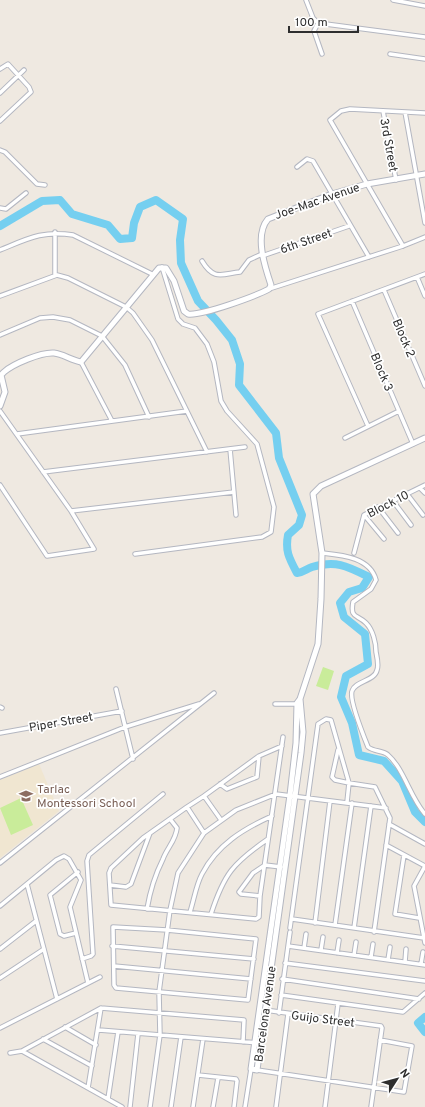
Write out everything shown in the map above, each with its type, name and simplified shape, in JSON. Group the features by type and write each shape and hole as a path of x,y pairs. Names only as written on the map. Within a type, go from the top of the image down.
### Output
{"street":[{"path":"306,0 313,18 318,23 425,37"},
{"path":"393,0 425,6"},
{"path":"318,23 314,31 322,54"},
{"path":"390,54 425,59"},
{"path":"0,69 8,64 31,90 30,95 0,121"},
{"path":"0,93 20,76 24,70"},
{"path":"403,246 330,120 341,111 350,109 425,113"},
{"name":"3rd Street","path":"383,111 396,180"},
{"path":"405,112 415,176 425,223"},
{"path":"0,150 5,152 37,184 44,185"},
{"path":"297,167 308,159 312,161 368,258"},
{"name":"Joe-Mac Avenue","path":"269,289 271,285 262,255 263,228 268,218 332,194 367,184 425,174"},
{"path":"0,208 6,209 26,193"},
{"name":"6th Street","path":"202,261 207,269 222,277 240,272 249,260 349,226"},
{"path":"0,250 40,234 55,232 73,235 152,274"},
{"path":"55,232 55,275"},
{"path":"162,267 166,268 171,275 184,311 193,315 258,295 269,289 368,258 425,237"},
{"path":"81,362 152,274 162,267"},
{"path":"135,554 262,536 270,532 274,507 257,444 227,411 221,401 211,351 195,328 183,324 178,319 162,267"},
{"path":"368,426 318,314 425,274"},
{"path":"0,296 55,275 68,278 126,307 133,313 152,340 207,452"},
{"path":"417,277 425,296"},
{"name":"Block 2","path":"384,290 425,386"},
{"name":"Block 3","path":"352,301 413,444"},
{"path":"0,335 40,318 53,317 70,320 102,336 124,365 149,417"},
{"path":"0,406 4,392 0,374 7,369 46,354 54,353 81,362 112,421"},
{"path":"0,411 71,511 94,549 47,556 0,485"},
{"path":"16,434 187,411"},
{"path":"346,438 399,411"},
{"path":"413,444 425,438"},
{"name":"Barcelona Avenue","path":"254,1070 303,732 298,718 299,702 318,644 322,555 313,494 321,486 413,444"},
{"path":"43,472 245,447"},
{"path":"230,449 236,515"},
{"name":"Block 10","path":"354,553 364,515 425,485"},
{"path":"420,488 425,493"},
{"path":"71,511 234,492"},
{"path":"407,494 423,516"},
{"path":"393,501 411,526"},
{"path":"378,507 398,533"},
{"path":"364,515 384,539"},
{"path":"322,555 343,555 359,560 374,573 376,580 371,589 353,602 352,611 354,616 365,622 371,629 376,648 378,670 375,674 353,688 351,693 356,715 368,747 372,750 386,753 393,759 419,807 425,814"},
{"path":"116,689 133,759"},
{"path":"0,863 133,759 214,693"},
{"path":"275,704 299,702"},
{"path":"0,777 126,727 202,703"},
{"name":"Piper Street","path":"0,733 122,711"},
{"path":"279,1013 282,979 292,919 318,724 326,719 331,720 349,783 347,802"},
{"path":"282,746 259,756 151,832 110,868 108,873 110,885 110,904 147,909 258,918 260,896 266,865 268,839 276,794 282,746 283,738"},
{"path":"339,748 332,777 335,780 376,787 390,818 374,932"},
{"path":"220,784 227,789 257,778 259,756"},
{"path":"82,958 93,954 87,861 89,855 163,794"},
{"path":"150,1107 160,1035 159,992 170,910 178,873 204,833 221,820 251,802 276,794 386,808"},
{"path":"204,796 221,820"},
{"path":"315,923 330,801"},
{"path":"335,925 352,803"},
{"path":"354,928 371,806"},
{"path":"187,807 204,833"},
{"path":"190,912 202,874 217,851 244,829 272,816"},
{"path":"147,909 152,884 176,834 177,828 170,819"},
{"path":"389,824 425,844"},
{"path":"110,885 126,887 131,884 151,832"},
{"path":"211,914 220,887 228,874 246,855 268,839"},
{"path":"386,845 425,866 414,886 425,943"},
{"path":"404,855 395,914 419,918"},
{"path":"0,905 64,856 69,859 78,872 81,880 70,907 88,983"},
{"path":"260,896 241,894 239,892 253,873 266,865 283,867"},
{"name":"Barcelona Avenue","path":"258,1043 265,1010 283,867"},
{"path":"76,933 64,936 60,934 50,895 78,872"},
{"path":"81,880 88,878"},
{"path":"27,884 57,999"},
{"path":"292,919 424,938"},
{"path":"0,949 36,921"},
{"path":"114,926 167,930 254,938 256,941 248,1000 116,988 114,985 112,928 114,926"},
{"path":"304,948 306,934"},
{"path":"321,950 323,937"},
{"path":"337,953 340,940"},
{"path":"354,955 356,942"},
{"path":"371,957 373,944"},
{"path":"112,946 254,959"},
{"path":"288,946 423,964 423,952"},
{"path":"388,960 390,947"},
{"path":"0,978 44,949"},
{"path":"405,962 406,949"},
{"path":"285,963 425,981"},
{"path":"114,966 251,979"},
{"path":"0,1028 100,977"},
{"path":"282,979 419,999"},
{"path":"281,995 403,1012 425,993"},
{"path":"324,1107 338,1004"},
{"path":"10,1052 22,1051 101,1008 244,1020 243,1042"},
{"path":"88,1088 101,1008"},
{"name":"Guijo Street","path":"265,1010 381,1026 380,1040"},
{"path":"276,1107 288,1014"},
{"path":"66,1027 96,1045"},
{"path":"98,1030 258,1043"},
{"path":"108,1099 118,1032"},
{"path":"130,1107 138,1034"},
{"path":"171,1107 181,1037"},
{"path":"43,1039 92,1066"},
{"path":"193,1107 203,1039"},
{"path":"245,1107 254,1070 328,1080 374,1088 404,1092 412,1047 411,1045 380,1040 374,1088 371,1107"},
{"path":"22,1051 122,1107"},
{"path":"198,1075 237,1080 234,1107"},
{"path":"214,1107 218,1078"}],"shaded area":[{"name":"Tarlac Montessori School","path":"39,764 59,811 0,858 0,780"}],"green space":[{"path":"323,667 334,671 328,690 316,686"},
{"path":"21,798 33,825 11,835 0,808"}],"waterway":[{"path":"0,226 42,201 60,200 72,214 108,225 120,239 132,238 134,223 140,207 156,200 183,219 180,240 181,263 198,301 232,340 240,364 239,385 276,433 279,458 302,515 299,525 288,535 287,541 287,550 294,568 297,573 320,565 335,564 348,567 369,577 362,588 349,592 340,603 344,617 365,634 368,664 346,676 341,697 352,723 359,755 384,761 402,781 415,812 425,822"},
{"path":"425,1017 418,1023 425,1032"}],"place":[{"name":"Tarlac Montessori School","path":"26,796"}]}
